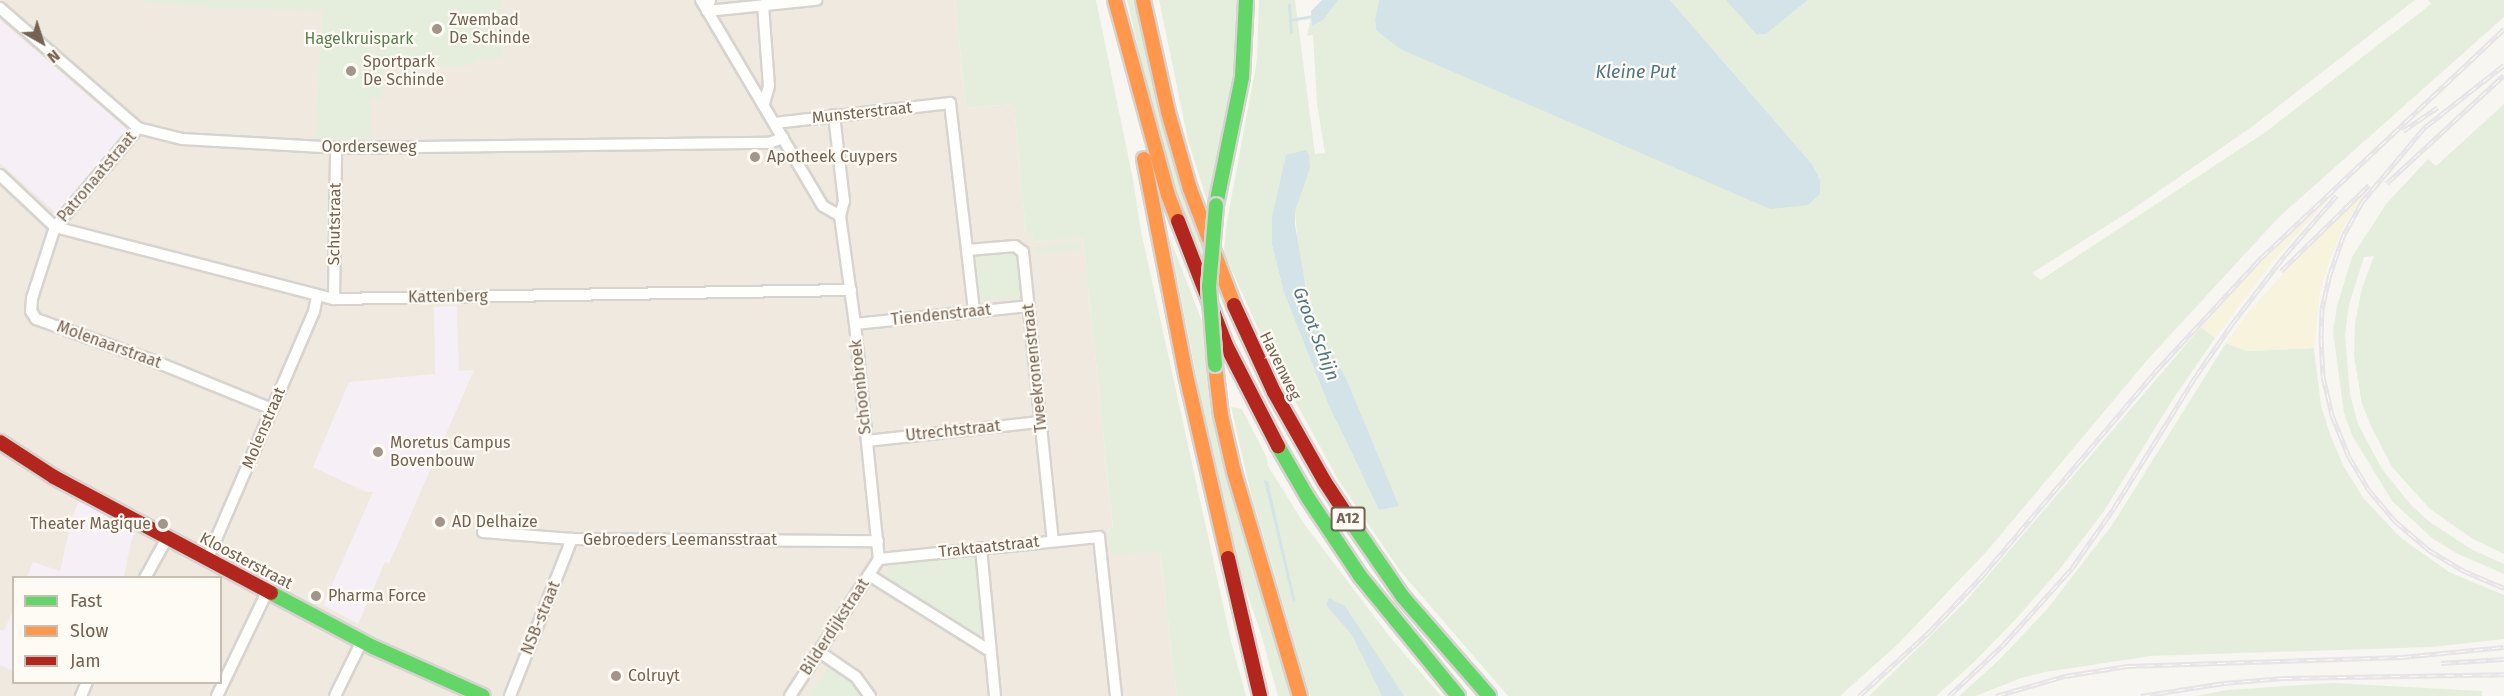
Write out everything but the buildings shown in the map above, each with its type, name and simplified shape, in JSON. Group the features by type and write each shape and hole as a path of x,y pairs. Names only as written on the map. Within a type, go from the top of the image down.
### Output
{"main road":[{"name":"Havenweg","path":"1143,0 1166,103 1190,189 1224,283 1274,392 1325,482 1384,571 1403,597 1489,696"},
{"path":"1246,0 1242,77 1216,205 1209,287 1215,365 1221,415 1234,472 1300,696"},
{"path":"1116,3 1120,48 1186,375 1260,696"},
{"name":"A12","path":"1116,3 1155,153 1185,244 1226,345 1254,403 1308,498 1360,576 1458,696"},
{"name":"Kloosterstraat","path":"0,442 64,483 207,560 362,641 483,696"}],"street":[{"path":"701,0 709,6 824,206 840,216"},
{"path":"709,6 764,5 816,0"},
{"path":"764,5 769,86 764,103"},
{"name":"Oorderseweg","path":"0,8 138,128 183,139 336,148 769,143 783,138"},
{"name":"Munsterstraat","path":"775,123 950,103 968,250"},
{"name":"Schoonbroek","path":"834,115 844,201 840,216 855,324 879,559"},
{"name":"Patronaatstraat","path":"55,227 138,128"},
{"name":"Schutstraat","path":"334,299 336,148"},
{"path":"0,175 55,227"},
{"name":"Kattenberg","path":"55,227 334,299 851,290"},
{"name":"Molenaarstraat","path":"55,227 32,298 31,310 36,319 154,362 272,409"},
{"name":"Tweekronenstraat","path":"968,250 1019,248 1024,257 1053,540"},
{"path":"968,250 974,312"},
{"name":"Molenstraat","path":"207,560 314,312 317,296"},
{"name":"Tiendenstraat","path":"855,324 1028,306"},
{"name":"Utrechtstraat","path":"867,441 1040,422"},
{"name":"Gebroeders Leemansstraat","path":"483,532 572,539 878,541"},
{"name":"Traktaatstraat","path":"879,559 1099,537 1116,696"},
{"path":"146,576 167,538"},
{"name":"NSB-straat","path":"510,696 572,539"},
{"path":"981,548 995,696"},
{"name":"Bilderdijkstraat","path":"790,696 879,559"},
{"path":"869,575 990,651"},
{"path":"217,696 268,591"},
{"path":"335,696 362,641"},
{"path":"818,651 856,677 870,696"}],"shaded area":[{"path":"0,0 955,0 966,108 1014,104 1026,233 1032,232 1034,242 1083,236 1113,529 1160,552 1177,696 861,696 853,684 828,667 809,696 0,696"},
{"path":"0,20 127,129 56,213 0,163"},
{"name":"Moretus Campus Bovenbouw","path":"457,306 459,371 474,370 389,564 385,562 358,624 323,605 373,492 366,492 313,467 349,382 435,374 434,307"},
{"path":"80,499 136,531 131,541 124,576 27,576 33,562 60,571 72,517"},
{"path":"12,612 12,671 0,665 0,630 4,631"}],"green space":[{"name":"Hagelkruispark","path":"138,0 502,0 503,58 475,59 474,65 383,68 383,99 371,99 371,138 315,138 323,11 178,6"},
{"path":"955,0 1096,0 1133,179 1141,231 1231,641 1246,696 1177,696 1160,552 1111,555 1109,531 1113,528 1083,237 1033,242 1032,233 1026,233 1014,104 966,108"},
{"path":"1127,0 1136,0 1204,254 1203,270 1179,200 1145,80"},
{"path":"1159,0 1243,0 1242,27 1209,207 1188,140"},
{"path":"1259,0 1295,0 1315,154 1325,153 1317,104 1313,35 1307,36 1311,17 1325,0 1379,0 1375,19 1376,30 1812,164 1670,0 1726,0 1758,35 1766,34 1808,0 2415,0 2253,126 2130,211 2032,273 2041,280 2267,131 2431,4 2428,0 2504,0 2504,17 2279,217 2149,358 1987,551 1898,644 1840,696 1508,696 1401,572 1339,481 1273,361 1224,253 1226,227 1257,60","holes":["1295,211 1299,259 1319,330 1346,378 1398,506 1360,471 1329,406 1284,293 1272,245 1272,217"]},
{"path":"2504,104 2504,554 2473,539 2430,509 2392,467 2372,428 2362,404 2354,356 2355,323 2362,288 2374,256 2364,257 2349,305 2345,335 2350,394 2358,424 2382,469 2411,505 2431,523 2471,549 2504,564 2504,574 2456,553 2432,538 2392,501 2352,435 2344,413 2333,332 2337,306 2352,257 2386,204 2428,159 2436,166"},
{"path":"1169,236 1202,321 1294,696 1278,696 1260,631 1227,535"},
{"path":"1079,242 1081,249 1035,254 1034,247"},
{"path":"1011,252 1018,257 1020,295 1018,298 981,301 975,257"},
{"path":"2201,327 2215,338 2175,396 2104,511 2059,570 2016,619 1972,664 1936,696 1869,696 1966,601"},
{"path":"2226,343 2247,351 2314,348 2321,406 2331,437 2344,467 2364,499 2401,538 2449,572 2504,595 2504,639 2432,647 2151,656 2045,672 2021,678 1976,696 1959,696 1999,660 2048,608 2112,525"},
{"path":"1231,407 1242,409 1267,458 1268,466 1305,525 1390,637 1441,696 1310,696 1251,494"},
{"path":"968,556 975,559 983,629 979,636 886,575 893,563"},
{"path":"828,666 853,684 861,696 809,696"},
{"path":"2333,683 2482,691 2482,696 2196,696 2227,690"}],"sand":[{"path":"2348,178 2272,262 2215,338 2201,327 2249,274"},
{"path":"2364,191 2366,193 2345,224 2330,259 2320,291 2314,348 2247,351 2226,343 2246,315 2313,240"}],"water":[{"path":"1322,0 1338,0 1323,20 1312,26 1311,11"},
{"name":"Kleine Put","path":"1379,0 1670,0 1812,164 1820,180 1820,194 1808,205 1770,209 1400,49 1376,30 1375,19"},
{"path":"1726,0 1808,0 1766,34 1757,35"},
{"name":"Groot Schijn","path":"1306,150 1309,155 1310,168 1295,211 1295,225 1306,288 1319,330 1346,378 1399,506 1379,510 1329,406 1284,293 1272,245 1272,217 1286,155"},
{"path":"1264,480 1268,481 1295,600 1293,602"},
{"path":"1329,598 1345,606 1404,696 1382,696 1352,635 1326,605"}],"waterway":[{"path":"1289,5 1291,32"},
{"path":"1290,20 1313,16"}],"railway":[{"path":"1859,696 1929,632 1983,575 2155,372 2261,258 2504,29"},
{"path":"2504,65 2424,128 2362,202 2344,234 2330,274 2322,309 2321,338 2323,376 2332,415 2349,457 2368,489 2395,521 2429,550 2462,570 2504,588"},
{"path":"2387,183 2504,75"},
{"path":"2403,131 2438,107"},
{"path":"2281,271 2369,185"},
{"path":"1949,696 2003,645 2072,568 2114,508 2196,376 2232,324 2285,255 2337,195"},
{"path":"1996,696 2065,676 2127,666 2402,657 2504,647"},
{"path":"2441,663 2504,659"},
{"path":"2141,696 2224,683 2283,678 2504,674"}],"traffic: fast":[{"path":"1216,205 1242,77 1246,0"},
{"path":"1215,365 1209,287 1216,205"},
{"path":"1278,446 1308,498 1360,576 1458,696"},
{"path":"1350,520 1403,597 1489,696"},
{"path":"271,593 373,647 483,696"}],"traffic: slow":[{"path":"1115,0 1168,195 1178,221"},
{"path":"1143,0 1168,112 1190,189 1234,305"},
{"path":"1144,159 1186,375 1228,558"},
{"path":"1215,365 1221,415 1234,472 1300,696"}],"traffic: jam":[{"path":"1178,221 1226,345 1278,446"},
{"path":"1234,305 1274,392 1325,482 1350,520"},
{"path":"0,442 54,477 271,593"},
{"path":"1228,558 1260,696"}],"place":[{"name":"Zwembad De Schinde","path":"437,29"},
{"name":"Sportpark De Schinde","path":"351,71"},
{"name":"Apotheek Cuypers","path":"755,157"},
{"name":"Moretus Campus Bovenbouw","path":"378,452"},
{"name":"AD Delhaize","path":"440,522"},
{"name":"Theater Magique","path":"163,524"},
{"name":"Pharma Force","path":"316,596"},
{"name":"Colruyt","path":"616,676"}]}
